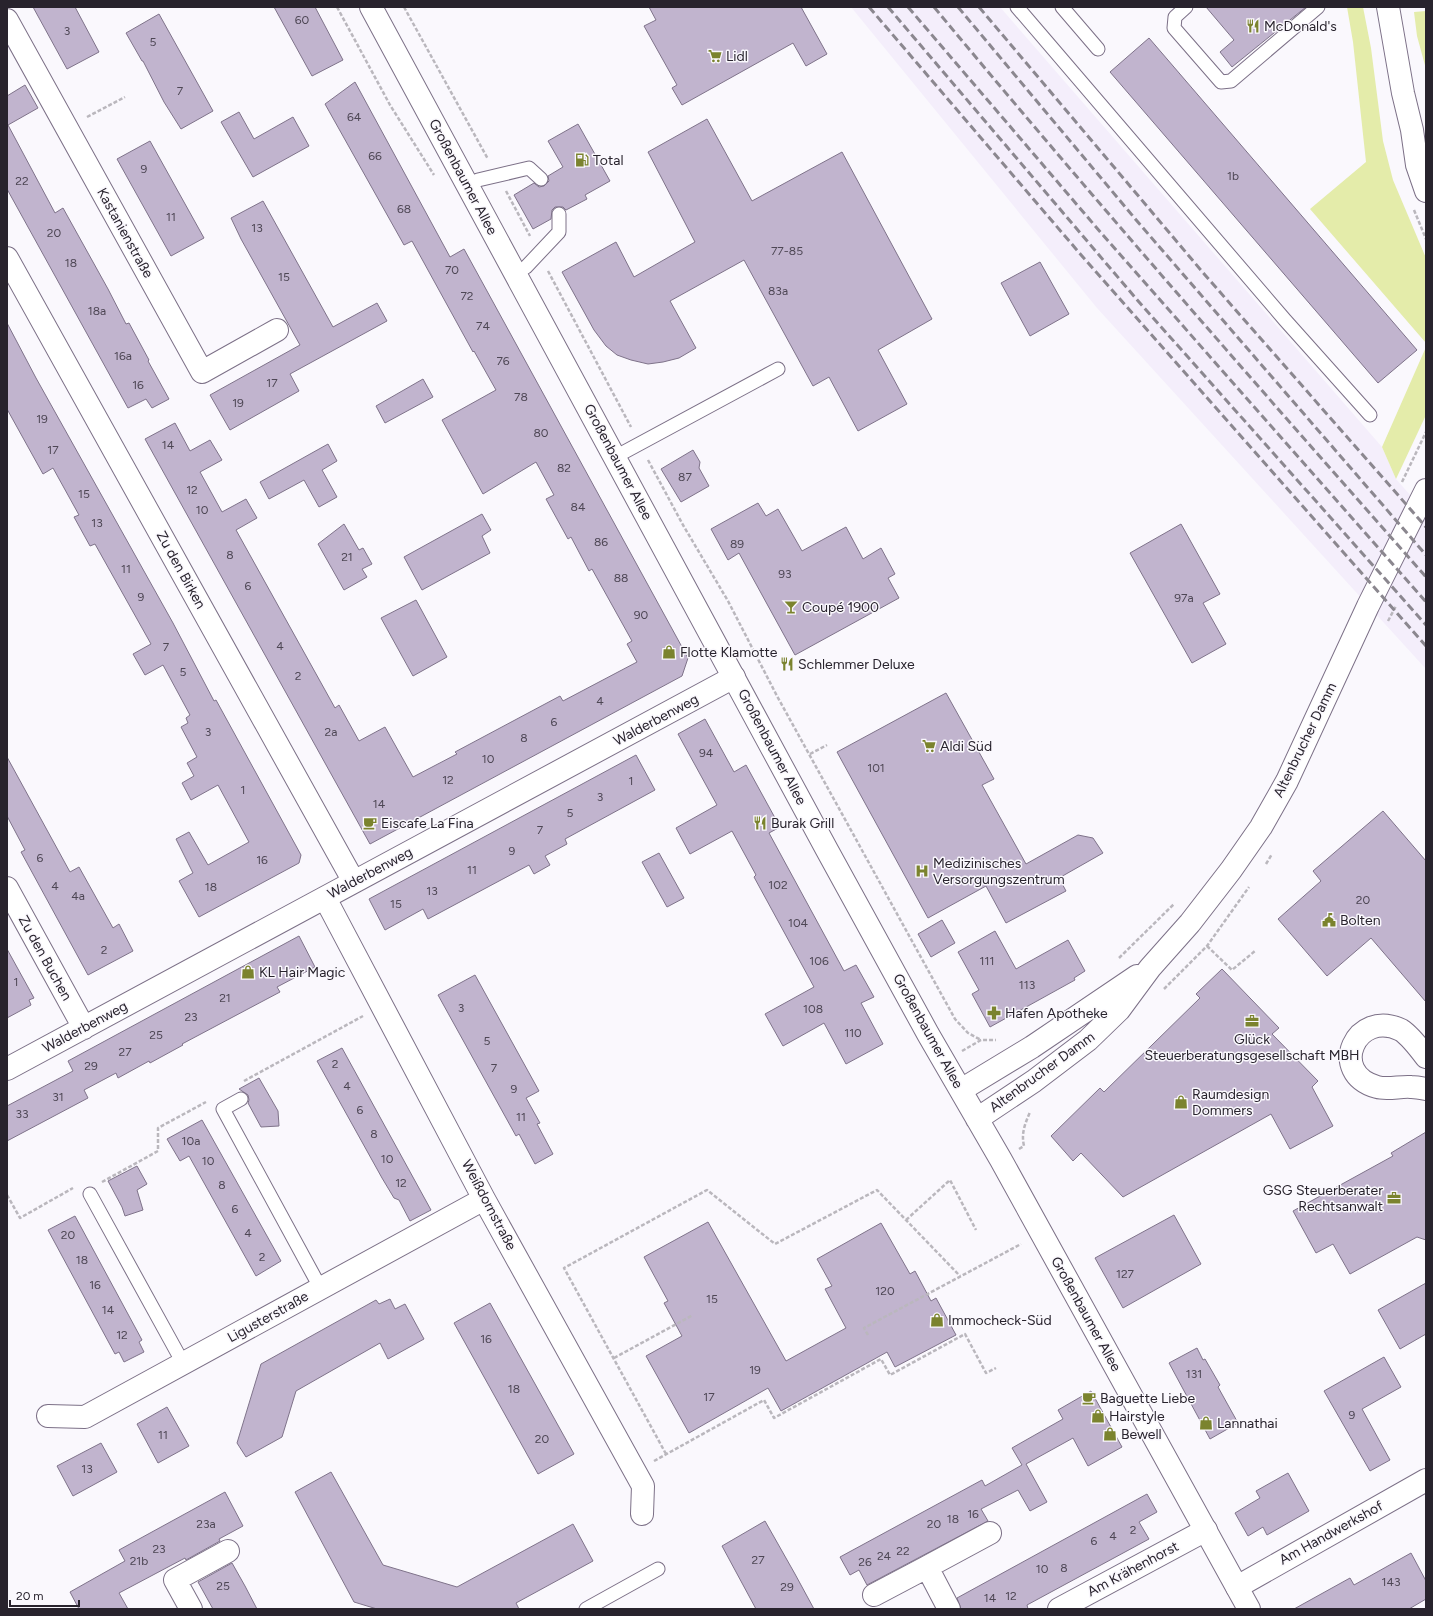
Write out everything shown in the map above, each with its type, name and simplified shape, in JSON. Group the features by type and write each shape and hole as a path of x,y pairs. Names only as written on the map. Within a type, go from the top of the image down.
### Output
{"street":[{"name":"Großenbaumer Allee","path":"371,7 944,1061 1249,1609"},
{"path":"1388,7 1403,93 1412,130 1417,165 1426,192"},
{"name":"Kastanienstraße","path":"7,20 202,372 277,330"},
{"path":"1412,130 1426,154"},
{"name":"Zu den Birken","path":"7,258 354,882"},
{"name":"Altenbrucher Damm","path":"977,1119 1034,1081 1088,1040 1118,1010 1150,968 1190,923 1231,870 1261,827 1287,781 1368,606 1426,490"},
{"name":"Walderbenweg","path":"7,1069 734,677"},
{"name":"Zu den Buchen","path":"7,888 84,1028"},
{"name":"Weißdornstraße","path":"325,898 484,1199 643,1486 642,1514"},
{"name":"Altenbrucher Damm","path":"961,1090 1025,1051 1150,968"},
{"path":"1426,1057 1401,1031 1385,1026 1368,1028 1356,1038 1351,1050 1350,1062 1355,1073 1364,1082 1378,1088 1412,1087 1426,1089"},
{"name":"Ligusterstraße","path":"48,1416 85,1417 484,1199"},
{"name":"Am Handwerkshof","path":"1237,1586 1426,1480"},
{"name":"Am Krähenhorst","path":"1059,1609 1206,1530"},
{"path":"874,1595 990,1533"},
{"path":"191,1609 175,1580 228,1551"},
{"path":"927,1567 949,1609"}],"lane":[{"path":"1017,7 1285,320 1370,415"},
{"path":"1062,7 1098,49"},
{"path":"1186,7 1175,17 1174,28 1221,82 1231,81 1318,7"},
{"path":"468,185 478,180 529,168 541,180"},
{"path":"515,274 526,268 559,232 559,214"},
{"path":"615,457 778,369"},
{"path":"241,1099 223,1109 321,1289"},
{"path":"89,1192 183,1363"},
{"path":"586,1609 658,1569"}],"path":[{"path":"404,7 497,175 683,525 728,600 777,696 955,1019 968,1033 981,1040 995,1041 1002,1039"},
{"path":"67,128 125,97"},
{"path":"1403,482 1426,432"},
{"path":"810,754 827,744"},
{"path":"1117,960 1178,899"},
{"path":"1207,946 1232,970 1255,952"},
{"path":"243,1081 382,1006"},
{"path":"944,1061 981,1040"},
{"path":"7,1195 20,1218 78,1186 89,1192 158,1151 158,1128 216,1096 223,1109"},
{"path":"906,1220 950,1180 976,1230"},
{"path":"960,1276 877,1190 775,1244 707,1190 564,1268 666,1454 764,1400 774,1418 880,1358 890,1375 965,1334 986,1373 996,1368"},
{"path":"868,1335 864,1328 1041,1233"},
{"path":"614,1358 693,1315"}],"shaded area":[{"path":"851,7 1000,7 1382,447 1396,479 1426,513 1426,669 1097,308"}],"green space":[{"path":"1347,7 1363,7 1371,48 1383,141 1393,180 1426,258 1426,343 1310,209 1366,162 1353,42"},
{"path":"1426,11 1426,69 1417,36 1414,12"},
{"path":"1426,347 1426,415 1396,479 1382,447"}],"building":[{"path":"33,7 75,7 99,52 67,69"},
{"path":"274,7 315,7 343,60 312,76"},
{"name":"Lidl","path":"649,7 801,7 827,54 806,66 793,43 682,105 672,88 677,85 644,26 656,20"},
{"name":"McDonald's","path":"1206,7 1306,7 1232,67 1220,52 1234,40"},
{"path":"159,14 213,111 181,129 164,102 143,61 126,33"},
{"path":"1149,38 1417,350 1378,383 1110,72"},
{"path":"355,82 450,257 464,249 688,658 682,676 370,844 145,439 175,423 190,451 210,440 222,460 200,472 222,512 246,499 257,518 236,530 335,708 339,705 359,741 385,727 413,777 457,754 455,752 560,696 563,701 637,662 627,644 632,641 592,569 589,571 571,537 568,539 546,499 554,495 536,462 483,494 442,420 496,390 474,351 473,352 412,241 404,245 325,104"},
{"path":"25,85 38,108 8,125 55,213 63,208 126,324 129,323 169,399 152,408 146,399 128,408 7,189 7,96"},
{"path":"239,112 254,139 293,117 309,146 253,177 221,122"},
{"path":"707,119 752,201 842,152 932,319 878,350 907,404 858,431 829,377 813,386 744,260 670,301 696,348 679,358 648,364 631,360 617,355 606,346 594,330 562,272 616,242 634,277 695,242 648,152"},
{"path":"578,124 610,181 585,195 587,199 566,210 563,207 555,207 552,210 551,219 533,229 514,195 534,183 539,187 544,186 549,181 548,176 563,167 548,141"},
{"path":"150,141 204,238 171,256 117,159"},
{"path":"263,201 333,327 377,303 387,321 290,374 299,391 230,430 210,395 300,345 241,239 231,218"},
{"path":"1040,262 1069,314 1030,336 1001,283"},
{"path":"7,323 36,378 173,623 214,701 216,700 301,855 299,863 199,917 179,881 193,873 176,839 189,832 208,865 249,842 218,785 191,800 182,783 194,776 187,763 197,757 181,727 188,723 186,718 190,715 163,665 145,675 133,654 151,644 95,544 90,546 74,517 79,515 53,468 43,474 7,409"},
{"path":"423,379 433,397 385,423 376,406"},
{"path":"328,444 337,461 322,470 337,497 319,507 304,480 269,499 260,482"},
{"path":"693,450 700,462 699,468 709,486 681,502 661,469"},
{"path":"758,503 766,516 778,509 802,551 846,527 863,559 881,548 895,574 888,578 899,598 795,655 739,553 728,560 711,529"},
{"path":"482,514 491,530 482,536 490,553 422,590 404,557"},
{"path":"344,524 359,550 363,548 372,564 362,569 367,577 344,590 318,544"},
{"path":"1181,524 1220,594 1203,603 1226,644 1192,663 1130,553"},
{"path":"416,600 447,657 413,676 381,618"},
{"path":"946,693 994,779 982,785 1026,864 1078,835 1093,838 1103,853 1059,878 1066,891 1006,923 986,886 928,918 837,752"},
{"path":"705,719 734,772 746,765 780,827 769,833 844,971 856,965 874,997 861,1003 883,1044 846,1064 824,1023 783,1046 765,1014 814,987 754,877 756,875 732,831 690,854 676,828 717,805 678,734"},
{"path":"636,755 655,790 565,839 567,844 545,856 550,865 534,874 529,865 428,919 423,909 385,930 369,899"},
{"path":"7,757 70,872 79,867 113,928 119,924 133,951 88,975 21,852 25,850 7,816"},
{"path":"1383,811 1426,861 1426,1002 1371,938 1327,976 1278,919 1321,881 1313,871"},
{"path":"659,853 684,898 667,907 642,862"},
{"path":"942,920 955,943 931,957 918,934"},
{"path":"995,931 1016,969 1068,940 1085,971 1074,978 1075,980 990,1027 972,994 979,990 958,952"},
{"path":"299,936 315,967 277,987 280,992 182,1044 183,1045 150,1063 149,1061 118,1078 116,1073 84,1090 88,1098 7,1141 7,1106 73,1071 68,1061"},
{"path":"7,949 34,998 29,1000 31,1005 7,1018"},
{"path":"1222,969 1279,1028 1272,1034 1318,1081 1312,1087 1333,1126 1290,1149 1271,1114 1123,1197 1081,1153 1073,1161 1051,1136 1100,1088 1104,1092 1200,998 1196,994"},
{"path":"475,975 539,1091 526,1098 540,1123 537,1124 553,1154 535,1164 519,1134 516,1136 438,995"},
{"path":"342,1048 431,1210 410,1221 399,1200 394,1198 382,1178 317,1061"},
{"path":"259,1078 278,1111 279,1126 261,1127 248,1103 248,1095 239,1089"},
{"path":"202,1120 281,1261 256,1276 189,1156 180,1161 167,1139"},
{"path":"1426,1132 1426,1240 1417,1237 1350,1274 1333,1244 1316,1253 1293,1211 1393,1156 1391,1153"},
{"path":"137,1166 147,1184 137,1190 143,1210 125,1216 122,1207 108,1181"},
{"path":"1174,1215 1201,1264 1123,1308 1095,1258"},
{"path":"75,1216 142,1340 139,1342 144,1352 124,1362 119,1352 115,1354 48,1230"},
{"path":"708,1222 786,1361 846,1328 825,1289 832,1286 817,1259 881,1223 910,1274 915,1271 931,1301 936,1298 956,1335 895,1367 887,1352 781,1411 768,1388 689,1433 646,1356 682,1336 664,1303 668,1301 644,1257"},
{"path":"1426,1283 1426,1334 1400,1349 1378,1310"},
{"path":"390,1299 395,1309 405,1304 424,1339 388,1359 380,1343 296,1391 282,1437 246,1457 237,1443 261,1364 376,1300 379,1304"},
{"path":"490,1303 574,1454 538,1474 454,1323"},
{"path":"1197,1348 1203,1360 1205,1359 1220,1385 1218,1387 1238,1423 1210,1439 1169,1363"},
{"path":"1384,1357 1401,1387 1362,1409 1390,1460 1370,1471 1324,1391"},
{"path":"1091,1391 1122,1447 1088,1466 1073,1438 1026,1464 1047,1502 1030,1511 1018,1490 981,1509 988,1521 867,1585 859,1570 850,1575 840,1557 982,1480 985,1486 1022,1465 1012,1448 1063,1419 1058,1410"},
{"path":"167,1407 189,1446 158,1463 137,1424"},
{"path":"101,1443 117,1472 73,1496 57,1466"},
{"path":"331,1472 383,1565 457,1587 573,1524 593,1561 516,1603 519,1609 377,1609 354,1602 295,1492"},
{"path":"1288,1473 1309,1511 1267,1535 1263,1527 1248,1536 1235,1513 1260,1498 1256,1491"},
{"path":"225,1492 243,1526 186,1560 185,1558 119,1593 128,1609 79,1609 70,1592 125,1561 119,1550"},
{"path":"1147,1494 1157,1512 1139,1522 1149,1539 1027,1605 1028,1609 961,1609 957,1598"},
{"path":"765,1521 814,1609 756,1609 722,1546"},
{"path":"1411,1553 1426,1581 1426,1599 1409,1609 1294,1609 1350,1578 1354,1585"},
{"path":"232,1563 257,1609 213,1609 198,1582"}],"railway":[{"path":"869,7 1082,256 1426,646"},
{"path":"888,7 1139,302 1426,625"},
{"path":"908,7 1102,234 1426,602"},
{"path":"934,7 1116,223 1426,577"},
{"path":"958,7 1137,221 1426,555"},
{"path":"979,7 1205,275 1426,527"}],"place":[{"name":"McDonald's","path":"1253,26"},
{"name":"Lidl","path":"715,56"},
{"name":"Total","path":"582,160"},
{"name":"Coupé 1900","path":"791,607"},
{"name":"Flotte Klamotte","path":"669,652"},
{"name":"Schlemmer Deluxe","path":"787,664"},
{"name":"Aldi Süd","path":"929,746"},
{"name":"Eiscafe La Fina","path":"370,823"},
{"name":"Burak Grill","path":"760,823"},
{"name":"Medizinisches Versorgungszentrum","path":"922,871"},
{"name":"Bolten","path":"1329,920"},
{"name":"KL Hair Magic","path":"248,972"},
{"name":"Hafen Apotheke","path":"994,1013"},
{"name":"Glück Steuerberatungsgesellschaft MBH","path":"1252,1021"},
{"name":"Raumdesign Dommers","path":"1181,1102"},
{"name":"GSG Steuerberater Rechtsanwalt","path":"1394,1198"},
{"name":"Immocheck-Süd","path":"937,1320"},
{"name":"Baguette Liebe","path":"1089,1398"},
{"name":"Hairstyle","path":"1098,1416"},
{"name":"Lannathai","path":"1206,1423"},
{"name":"Bewell","path":"1110,1434"}]}
